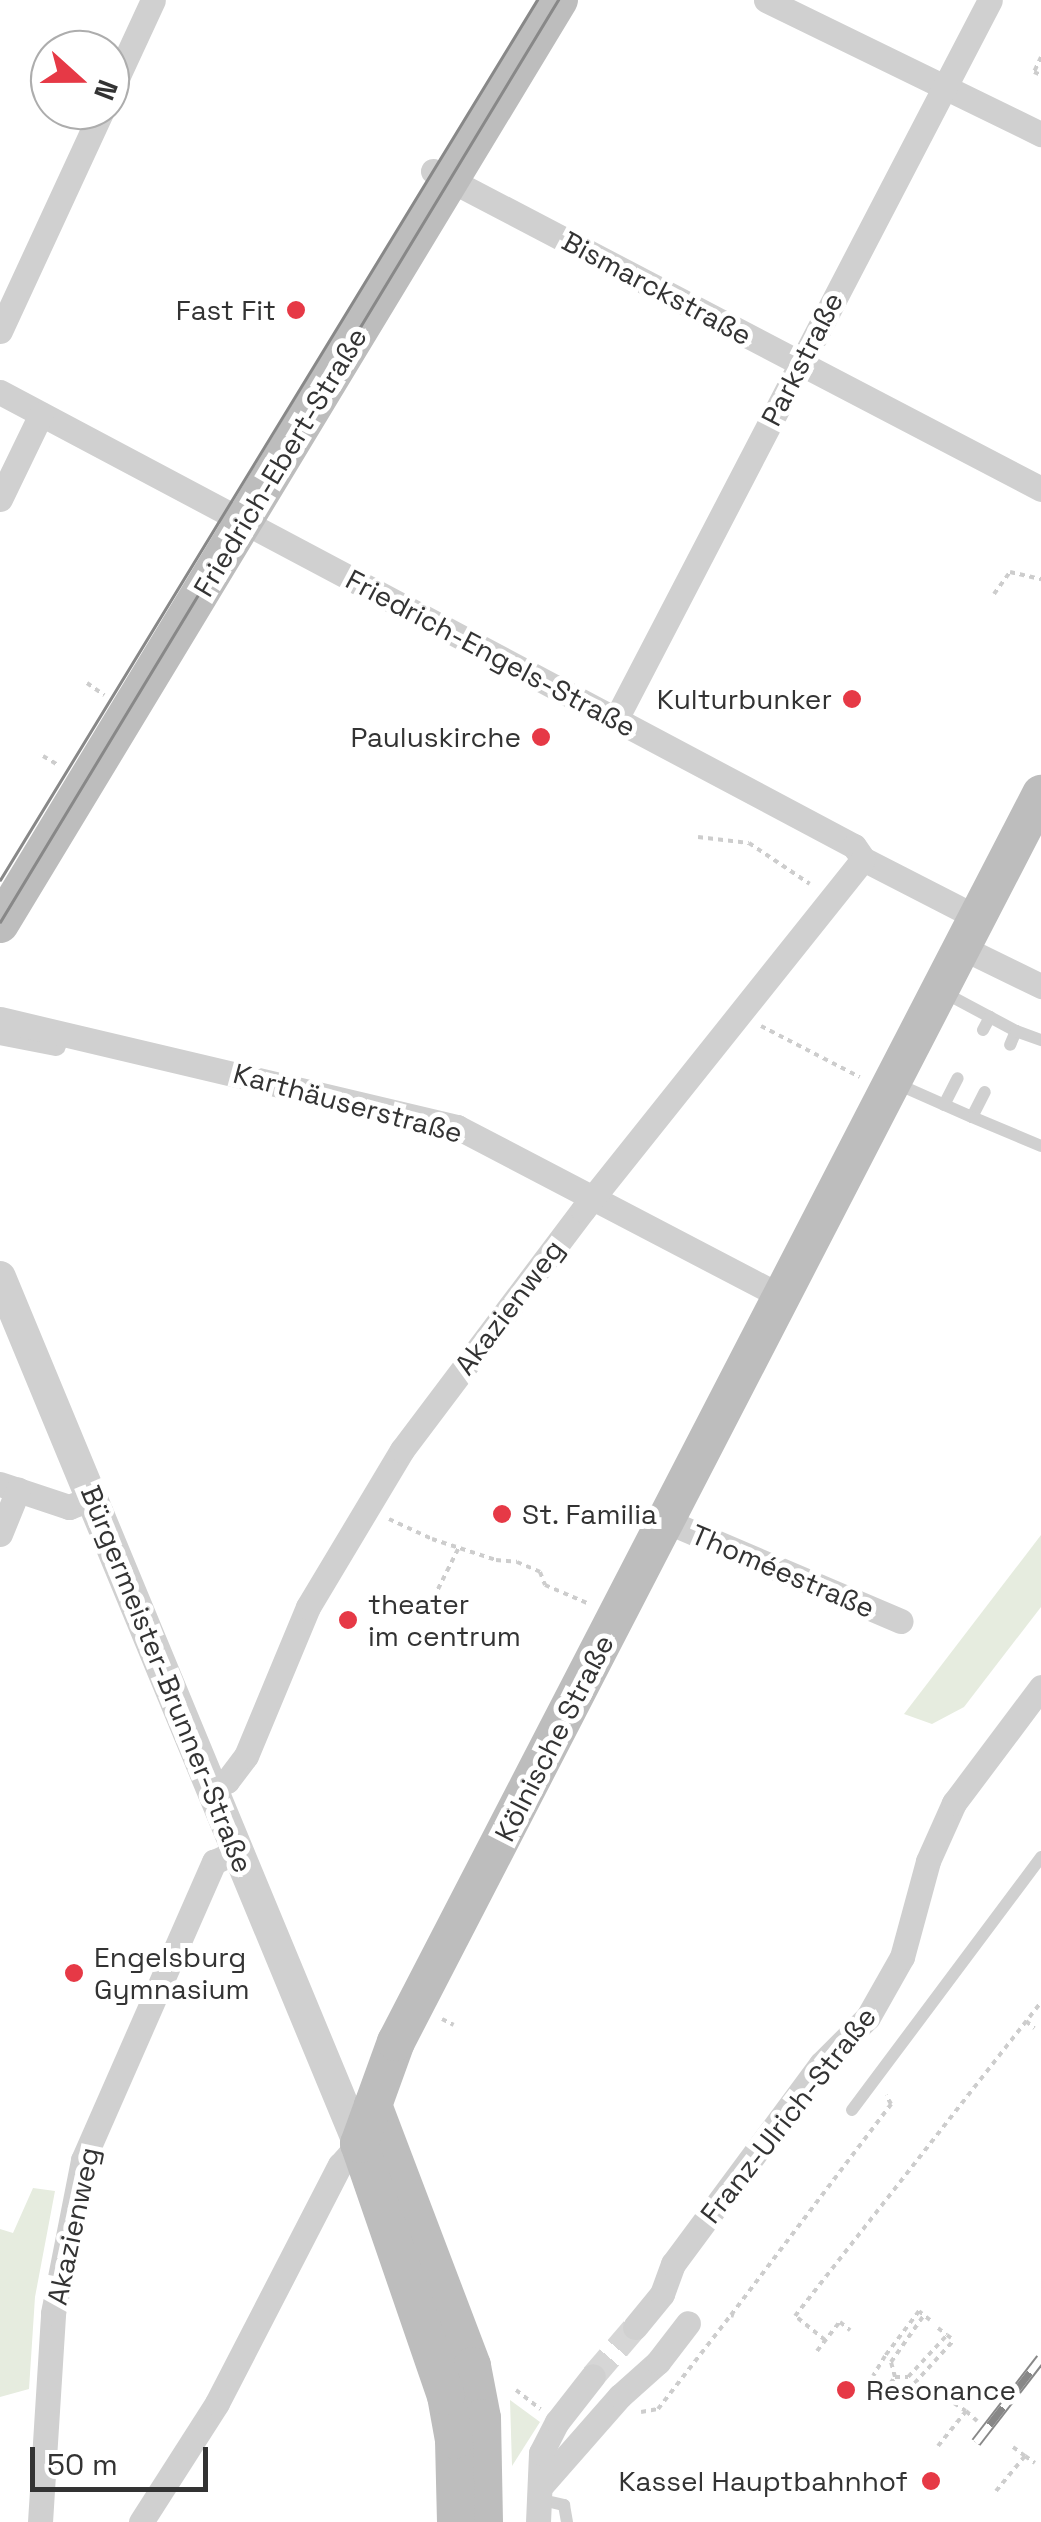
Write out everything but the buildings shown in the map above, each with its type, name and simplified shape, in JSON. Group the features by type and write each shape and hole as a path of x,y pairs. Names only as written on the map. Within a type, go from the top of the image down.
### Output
{"main road":[{"name":"Friedrich-Ebert-Straße","path":"442,175 536,0"},
{"name":"Friedrich-Ebert-Straße","path":"0,924 235,516 442,175 559,0"},
{"name":"Friedrich-Ebert-Straße","path":"0,886 26,836 235,516"},
{"name":"Kölnische Straße","path":"359,2144 396,2042 782,1297 880,1081 940,990 1041,794"},
{"path":"373,2104 472,2366 482,2418 484,2522"},
{"name":"Bürgermeister-Brunner-Straße","path":"359,2144 446,2396 454,2440 456,2522"}],"street":[{"path":"130,51 154,0"},
{"path":"766,0 1041,134"},
{"name":"Parkstraße","path":"616,720 990,0"},
{"path":"0,330 93,130"},
{"name":"Bismarckstraße","path":"442,175 1041,489"},
{"name":"Friedrich-Engels-Straße","path":"0,392 854,846 863,859 971,933"},
{"path":"0,499 41,414"},
{"name":"Akazienweg","path":"212,1787 227,1781 246,1756 308,1607 402,1450 594,1197 863,859"},
{"path":"971,933 1041,986"},
{"name":"Karthäuserstraße","path":"0,1019 456,1127 782,1297"},
{"path":"0,1035 56,1046"},
{"name":"Bürgermeister-Brunner-Straße","path":"0,1278 359,2144"},
{"path":"0,1534 9,1487 69,1507 92,1498"},
{"name":"Thoméestraße","path":"666,1521 900,1621"},
{"name":"Franz-Ulrich-Straße","path":"635,2327 662,2294 674,2264 821,2064 868,2018 902,1957 928,1860 954,1803 1041,1687"},
{"name":"Akazienweg","path":"40,2522 53,2312 83,2160 214,1862 238,1851"},
{"path":"332,2081 373,2104"},
{"name":"Kölnische Straße","path":"141,2522 216,2403 340,2165 359,2144"},
{"path":"539,2502 620,2396 658,2362 688,2323"},
{"path":"539,2502 540,2453 558,2422 594,2376"}],"lane":[{"path":"940,990 990,1017 1013,1038 1041,1040"},
{"path":"982,1030 990,1017"},
{"path":"944,1104 958,1078"},
{"path":"880,1081 1041,1146"},
{"path":"972,1117 985,1092"},
{"path":"852,2110 1041,1857"},
{"path":"539,2502 564,2505 567,2522"}],"path":[{"path":"1041,58 1034,72 1041,75"},
{"path":"994,594 1010,572 1041,578"},
{"path":"88,683 106,696"},
{"path":"44,756 62,768"},
{"path":"698,836 749,843 788,865 821,894"},
{"path":"739,1015 880,1081"},
{"path":"374,1512 432,1539 460,1545 496,1560 517,1562 540,1572 545,1585 596,1607"},
{"path":"430,1607 460,1545"},
{"path":"826,2340 795,2316 1041,2002"},
{"path":"438,2017 454,2025"},
{"path":"1026,2021 1034,2028"},
{"path":"731,2315 891,2104 876,2079"},
{"path":"920,2312 930,2320"},
{"path":"894,2377 890,2362 920,2312"},
{"path":"920,2312 873,2376 883,2392 902,2398 951,2338"},
{"path":"817,2351 840,2322 850,2330"},
{"path":"938,2328 951,2338"},
{"path":"894,2377 908,2377 951,2338"},
{"path":"878,2398 894,2377"},
{"path":"516,2390 543,2411"},
{"path":"954,2403 978,2421"},
{"path":"938,2446 966,2411"},
{"path":"1013,2447 1035,2464"},
{"path":"996,2492 1024,2456"}],"shaded area":[{"path":"1041,1535 1041,1607 964,1707 932,1724 904,1714"},
{"path":"33,2188 55,2191 35,2297 29,2389 0,2397 0,2229 13,2233"},
{"path":"510,2400 540,2422 512,2466"}],"tunnel":[{"path":"593,2376 635,2327"}],"tram line":[{"path":"0,880 537,0"},
{"path":"0,922 558,0"}],"railway":[{"path":"976,2442 1041,2358"}],"place":[{"name":"Fast Fit","path":"296,310"},
{"name":"Kulturbunker","path":"852,699"},
{"name":"Pauluskirche","path":"541,737"},
{"name":"St. Familia","path":"502,1514"},
{"name":"theater im centrum","path":"348,1620"},
{"name":"Engelsburg Gymnasium","path":"74,1973"},
{"name":"Resonance","path":"846,2390"},
{"name":"Kassel Hauptbahnhof","path":"931,2481"}]}
